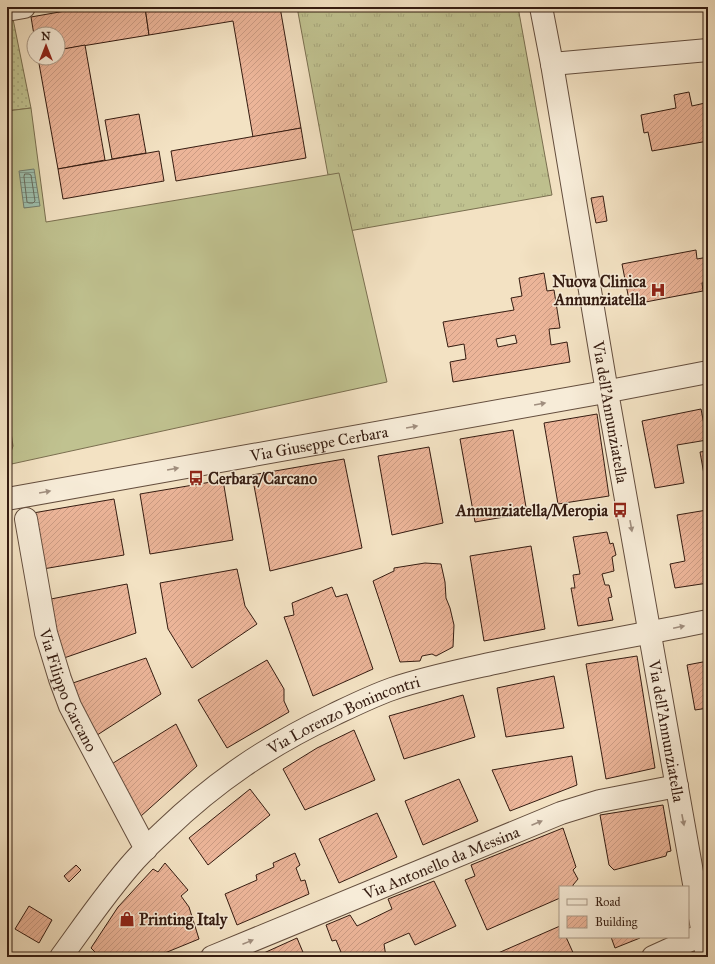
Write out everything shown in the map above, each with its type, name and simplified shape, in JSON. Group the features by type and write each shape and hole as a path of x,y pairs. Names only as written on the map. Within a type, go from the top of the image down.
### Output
{"street":[{"path":"7,10 24,7"},
{"name":"Via dell'Annunziatella","path":"540,7 552,64 607,392 677,786 706,933 707,957"},
{"path":"552,64 708,50"},
{"name":"Via Giuseppe Cerbara","path":"7,499 607,392 708,372"},
{"name":"Via Filippo Carcano","path":"26,520 46,633 60,680 70,706 83,732 146,849"},
{"name":"Via Lorenzo Bonincontri","path":"61,957 122,875 146,849 202,797 248,762 313,725 376,695 406,685 476,666 650,633 708,620"},
{"name":"Via Antonello da Messina","path":"212,957 561,813 600,800 677,786"},
{"path":"652,957 706,933"}],"green space":[{"path":"297,7 518,7 552,195 349,231 328,175"},
{"path":"12,14 31,108 7,111 7,22"},
{"path":"31,108 46,222 339,173 387,382 7,465 7,454 11,452 13,446 7,405 7,111"},
{"path":"7,405 13,447 11,452 7,454"}],"water":[{"path":"34,169 40,206 24,208 19,171"}],"building":[{"path":"88,7 145,7 149,35 66,49 66,26 32,26 31,17"},
{"path":"145,7 280,7 301,128 253,137 233,21 149,35"},
{"path":"85,45 105,160 58,169 39,66 66,66 66,49"},
{"path":"689,92 692,106 705,103 708,121 708,141 652,151 648,132 644,133 641,115 676,108 674,95"},
{"path":"139,114 146,153 112,159 105,120"},
{"path":"301,128 306,158 176,181 171,151"},
{"path":"159,151 164,181 63,199 58,169"},
{"path":"603,196 607,221 596,223 591,198"},
{"path":"696,250 697,259 708,257 708,282 702,283 703,291 630,305 622,264"},
{"path":"544,273 547,291 554,290 560,328 549,329 551,345 567,342 570,362 453,382 450,362 466,359 464,344 448,347 443,322 514,310 511,298 522,296 519,278","holes":["515,335 517,343 498,347 496,339"]},
{"path":"701,409 707,440 677,445 684,483 655,488 642,421"},
{"path":"597,414 609,496 558,504 544,423"},
{"path":"513,430 527,513 475,522 460,439"},
{"path":"429,447 443,523 392,535 378,456"},
{"path":"708,451 708,497 700,452"},
{"path":"344,459 362,548 270,571 252,475"},
{"path":"223,480 233,540 150,554 140,494"},
{"path":"114,499 124,555 43,569 33,513"},
{"path":"707,510 708,583 675,588 670,564 685,561 677,515"},
{"path":"607,532 610,544 613,543 616,555 612,557 614,571 602,574 605,585 609,585 612,597 608,598 613,620 578,626 571,588 575,588 573,575 580,574 573,537"},
{"path":"531,546 545,629 484,641 470,556"},
{"path":"425,563 441,564 445,582 446,598 454,625 453,647 436,656 432,654 422,656 420,661 400,662 373,581 394,571 394,568"},
{"path":"237,569 245,606 257,624 192,668 168,629 160,583"},
{"path":"127,584 136,633 64,658 61,654 51,599"},
{"path":"332,587 336,597 347,594 373,669 313,696 284,617 294,615 292,603"},
{"path":"637,656 655,768 606,779 586,664"},
{"path":"146,658 161,694 91,739 70,684"},
{"path":"267,660 284,689 284,701 289,712 227,748 198,700"},
{"path":"708,661 708,708 695,710 687,665"},
{"path":"554,676 564,728 506,737 497,688"},
{"path":"463,695 475,737 404,759 389,716"},
{"path":"176,724 197,766 141,816 126,801 110,765"},
{"path":"354,730 375,780 305,810 283,769 317,748"},
{"path":"572,756 577,785 510,811 492,770"},
{"path":"459,779 478,821 423,845 405,801"},
{"path":"250,789 270,815 208,865 189,838"},
{"path":"663,805 671,851 667,852 666,856 614,870 609,865 600,815"},
{"path":"377,813 397,857 339,883 319,839"},
{"path":"563,828 576,867 573,870 578,879 573,886 559,886 559,898 487,930 465,880 475,876 471,865"},
{"path":"295,853 300,865 296,868 301,881 305,880 309,894 237,925 225,894 257,880 256,875 274,867 273,863"},
{"path":"165,863 188,890 181,896 189,907 199,939 155,957 100,957 91,948 118,907 153,869 158,872"},
{"path":"76,865 81,870 69,882 64,876"},
{"path":"434,881 456,926 415,945 409,933 384,944 386,957 343,957 336,940 332,941 326,925 350,915 357,926 392,909 388,899"},
{"path":"29,906 52,920 39,943 15,929"},
{"path":"559,926 559,938 566,938 575,957 489,957"},
{"path":"297,938 305,957 255,957"},
{"path":"611,938 640,938 615,948"}],"place":[{"name":"Nuova Clinica Annunziatella","path":"658,290"},
{"name":"Cerbara/Carcano","path":"196,478"},
{"name":"Annunziatella/Meropia","path":"620,510"},
{"name":"Printing Italy","path":"127,919"}]}
